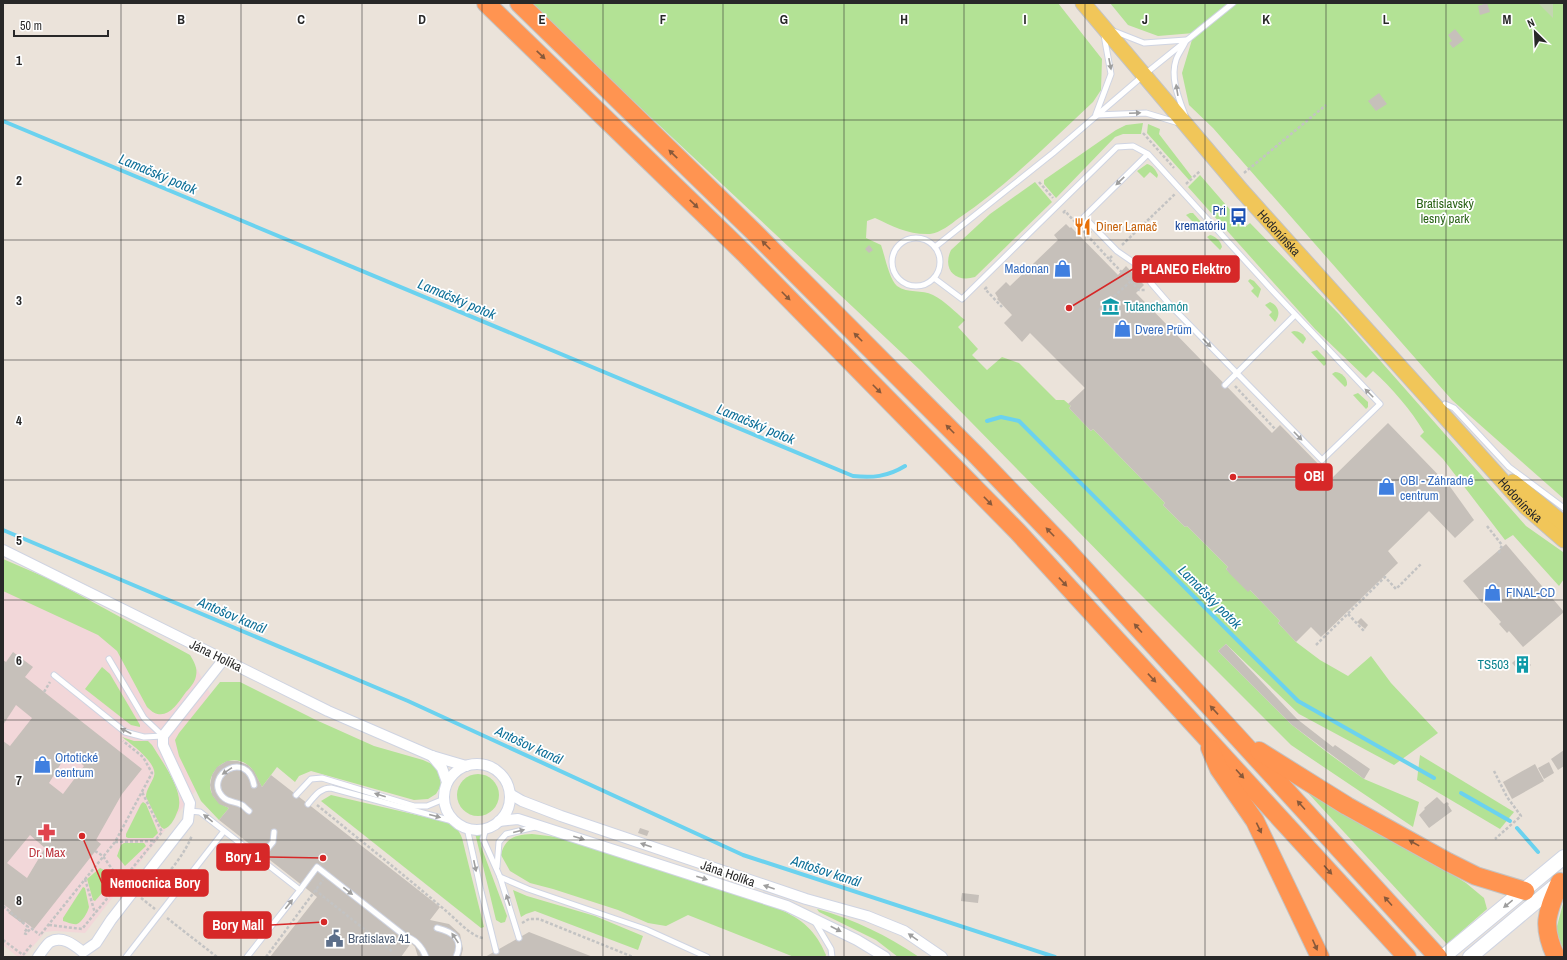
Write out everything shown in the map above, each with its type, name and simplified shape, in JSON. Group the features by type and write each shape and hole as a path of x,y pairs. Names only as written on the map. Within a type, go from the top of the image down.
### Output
{"highway":[{"path":"486,3 744,253 961,473 1018,532 1402,951"},
{"path":"519,3 754,232 977,456 1065,548 1241,739 1438,957"},
{"path":"1204,735 1219,769 1255,821 1320,957"},
{"path":"1241,739 1347,806 1448,862 1476,876 1525,891"},
{"path":"1556,957 1549,940 1547,924 1548,910 1558,876"}],"main road":[{"name":"Hodonínska","path":"1083,3 1145,74 1234,181 1480,457 1526,507 1564,540"},
{"name":"Hodonínska","path":"1480,457 1564,524"},
{"path":"1470,957 1558,876 1562,859"},
{"path":"1443,957 1525,891 1558,876"}],"street":[{"name":"Jána Holíka","path":"3,550 328,711 432,756 466,766"},
{"path":"38,957 50,942 61,940 73,944 85,954 96,943 111,920 188,822 190,803 163,745 163,736 224,659"},
{"path":"432,756 442,768 447,782"},
{"path":"479,764 493,768 504,777 508,786 510,794 507,810 499,821 486,828 476,830 467,828 456,822 448,813 444,799 447,782 455,772 466,766 479,764"},
{"name":"Jána Holíka","path":"510,794 522,801 569,818 806,899 867,916 904,930 942,957"},
{"name":"Jána Holíka","path":"499,821 518,819 787,906 857,940 885,957"}],"lane":[{"path":"935,247 1053,153 1145,74 1233,3"},
{"path":"1102,26 1144,43 1186,40"},
{"path":"1096,115 1111,74 1102,26"},
{"path":"1186,40 1176,61 1175,73 1176,93 1189,127"},
{"path":"1096,115 1146,112 1189,127"},
{"path":"934,278 962,299 1117,147 1133,146 1148,154 1295,315 1380,404 1322,460 1172,306 1151,283 1143,269 1117,251 1084,217 1148,154"},
{"path":"913,238 925,240 935,247 939,253 940,266 934,278 921,286 913,286 900,280 895,274 892,266 894,252 905,240 913,238"},
{"path":"1225,385 1295,315"},
{"path":"1446,404 1454,408 1509,467 1564,508"},
{"path":"109,659 144,718 163,736"},
{"path":"54,675 126,732 144,737 163,736"},
{"path":"249,811 241,804 228,801 222,796 218,789 218,783 221,775 232,767 245,769 249,772 253,778 254,785"},
{"path":"296,795 311,779 322,778 414,806 427,806 444,799"},
{"path":"308,804 320,791 326,788 332,788 456,822"},
{"path":"189,811 200,812 300,890"},
{"path":"497,868 499,842 506,834 541,826"},
{"path":"467,828 480,891 496,951"},
{"path":"486,828 484,839 497,868 519,938"},
{"path":"126,957 224,832"},
{"path":"259,859 273,842 274,832"},
{"path":"248,957 317,867 405,936 413,938 426,957"},
{"path":"500,877 528,889 646,929 707,957"},
{"path":"812,917 831,949 832,957"},
{"path":"438,928 452,932 456,937 459,945 459,952 456,957"}],"path":[{"path":"1234,181 1326,105"},
{"path":"1143,133 1178,172"},
{"path":"1183,178 1188,183 1200,171"},
{"path":"1039,182 1054,200"},
{"path":"1059,217 1065,211 1108,259"},
{"path":"1099,310 1130,281"},
{"path":"991,284 985,289 1002,307"},
{"path":"1487,526 1502,545 1498,555"},
{"path":"1316,645 1385,577 1396,589 1421,564"},
{"path":"1348,614 1364,631"},
{"path":"44,692 54,675"},
{"path":"50,682 56,687"},
{"path":"3,940 23,955 115,842 152,773 143,757 118,737"},
{"path":"1494,771 1507,797 1521,816 1495,839"},
{"path":"48,925 82,929 162,832 142,792"},
{"path":"320,799 316,804 439,904 472,933 481,938 492,937"},
{"path":"115,842 154,841"},
{"path":"95,851 103,856 121,882"},
{"path":"85,879 94,913"},
{"path":"266,957 277,945 323,880"},
{"path":"315,890 393,952"},
{"path":"140,897 217,957"},
{"path":"3,906 28,927 24,933 26,934 31,928 40,935"},
{"path":"516,926 529,919 539,919 633,957"}],"shaded area":[{"path":"3,565 191,658 235,740 85,933 55,931 45,932 24,957 18,957 3,945"}],"green space":[{"path":"529,3 1058,3 1102,59 1101,90 1093,102 1045,148 995,192 945,228 930,234 915,233 875,218 867,221 866,238 881,245 889,273 897,286 906,290 929,293 937,297 965,320 958,327 978,349 972,355 987,370 1002,357 1019,363 1056,400 1064,400 1071,406 1069,408 1091,431 1093,429 1165,503 1163,505 1185,527 1187,526 1228,567 1226,569 1250,590 1280,621 1278,623 1296,642 1320,660 1348,676 1371,656 1391,683 1438,733 1394,765 1299,714 1226,644 1218,651 1292,725 1328,753 1364,779 1419,802 1413,827 1291,745 1124,578 920,370"},
{"name":"Bratislavský lesný park","path":"1110,3 1564,3 1564,499 1452,400 1213,128 1189,105 1182,73 1194,33 1158,36 1128,25"},
{"path":"1538,3 1553,3 1553,18"},
{"path":"1143,123 1141,134 1123,134 1115,137 1056,198 1044,184 1044,180 1116,130 1126,125"},
{"path":"1148,124 1160,129 1159,134 1192,177 1189,180 1147,133"},
{"path":"1147,164 1151,165 1155,170 1158,175 1157,178 1150,172 1144,178 1137,171"},
{"path":"1200,175 1245,227 1250,223 1339,314 1526,526 1563,552 1564,579 1559,586 1513,535 1505,540 1443,459 1420,436 1424,432 1394,392 1373,371 1366,378 1315,329 1188,187"},
{"path":"1035,182 1052,202 975,277 962,278 952,273 948,263 951,250 990,214"},
{"path":"1193,213 1201,222 1199,228 1186,215"},
{"path":"1210,235 1219,241 1222,247 1220,250 1207,237"},
{"path":"1250,279 1254,281 1261,289 1258,298 1251,291 1254,288 1248,281"},
{"path":"1270,302 1278,310 1278,316 1275,322 1269,315 1272,312 1265,305"},
{"path":"1294,331 1301,333 1305,337 1306,339 1303,344 1291,332"},
{"path":"1317,350 1325,358 1326,364 1324,366 1311,352"},
{"path":"1335,372 1342,374 1345,378 1347,385 1345,387 1332,374"},
{"path":"1358,393 1368,402 1368,407 1366,409 1353,395"},
{"path":"3,559 54,581 190,655 196,670 192,685 174,708 169,712 159,714 153,712 147,707 117,651 98,635 3,591"},
{"path":"102,667 110,674 140,727 131,725 85,689"},
{"path":"220,682 240,682 316,720 374,746 423,760 434,765 439,774 441,785 436,794 428,799 414,800 311,771 299,776 295,782 277,767 262,787 255,773 249,766 239,761 229,761 221,765 214,772 210,781 211,791 217,800 229,808 219,820 201,801 179,756 175,740"},
{"path":"122,737 134,741 148,741 170,774 177,791 179,807 173,821 164,829 161,827 146,797 147,791 154,776 152,765 143,754"},
{"path":"1420,755 1514,812 1500,829 1417,780"},
{"path":"478,774 493,780 499,795 493,810 478,816 463,810 457,795 463,780"},
{"path":"1314,789 1466,883 1484,898 1487,909 1447,944 1309,794"},
{"path":"331,795 447,822 458,830 462,838 484,927 481,928 321,801"},
{"path":"143,802 146,804 158,833 153,838 128,838 126,837 126,834"},
{"path":"475,833 482,833 481,846 507,916 505,922 501,923 496,920"},
{"path":"532,834 557,837 624,856 779,909 795,917 807,927 818,939 826,955 825,957 794,957 688,915 666,926 648,923 618,910 530,883 510,871 501,855 505,844 512,838"},
{"path":"124,843 144,843 146,846 125,866 117,856 121,845"},
{"path":"100,868 104,870 111,883 95,901 93,900 87,879"},
{"path":"83,887 85,888 89,907 86,914 77,924 63,921 63,918"},
{"path":"513,890 527,896 595,916 643,936 638,950 535,911 521,917"},
{"path":"1564,900 1564,951 1556,930"},
{"path":"817,909 858,923 895,942 919,957 898,957 876,940 819,912"}],"building":[{"path":"1487,3 1490,12 1480,15 1478,6"},
{"path":"1455,29 1464,40 1453,48 1449,43 1452,41 1448,35"},
{"path":"1379,93 1387,104 1376,111 1368,101"},
{"name":"Diner Lamač","path":"1080,220 1092,232 1089,235 1077,222"},
{"path":"1066,224 1070,228 1071,227 1118,275 1126,266 1144,285 1136,293 1272,433 1280,425 1332,478 1388,423 1451,488 1474,520 1455,538 1429,511 1388,551 1398,563 1321,637 1311,627 1296,642 1278,623 1280,621 1250,590 1248,592 1230,574 1226,569 1228,567 1187,526 1185,527 1163,505 1165,503 1093,429 1091,431 1069,408 1071,406 1068,404 1085,388 1030,333 1022,342 1004,323 1012,315 997,299 998,298 995,293 1006,282 1010,286 1058,240 1054,235"},
{"path":"869,245 873,250 869,253 865,249"},
{"path":"1506,544 1564,612 1523,647 1509,631 1507,633 1499,624 1501,622 1463,581"},
{"path":"1361,618 1368,625 1365,629 1357,622"},
{"path":"1226,644 1297,719 1333,747 1335,745 1370,769 1364,779 1292,725 1218,651"},
{"path":"13,652 33,667 25,677 142,769 122,794 96,840 101,844 34,929 25,922 23,924 8,913 11,910 3,904 3,741 10,746 32,718 16,705 3,725 3,660 6,662","holes":["68,752 84,766 63,794 49,783","30,835 45,848 27,878 7,863"]},
{"name":"TS503","path":"1521,655 1531,665 1522,674 1512,663"},
{"path":"1564,750 1564,766 1558,770 1551,759"},
{"path":"227,761 238,761 248,765 254,771 262,787 271,775 440,907 430,920 449,924 460,934 463,949 461,957 418,957 415,947 411,943 401,957 270,957 317,897 219,820 229,808 219,804 212,795 210,785 212,775 217,767"},
{"path":"1549,762 1554,773 1544,779 1538,768"},
{"path":"1535,764 1544,781 1512,799 1503,782"},
{"path":"1437,797 1444,804 1447,802 1452,811 1429,828 1419,815 1425,809 1424,808"},
{"path":"640,828 649,831 647,836 638,833"},
{"path":"962,893 979,895 978,903 961,901"},
{"path":"529,932 593,957 485,957"}],"waterway":[{"name":"Lamačský potok","path":"3,121 853,476 867,477 886,475 905,466"},
{"name":"Lamačský potok","path":"987,421 1001,417 1019,421 1298,701 1434,778"},
{"name":"Antošov kanál","path":"3,530 408,701 743,855 1055,957"},
{"name":"Lamačský potok","path":"1461,793 1510,821"},
{"name":"Lamačský potok","path":"1517,828 1538,852"}],"place":[{"name":"Pri krematóriu","path":"1239,217"},
{"name":"Diner Lamač","path":"1083,226"},
{"name":"Madonan","path":"1062,268"},
{"name":"Tutanchamón","path":"1111,306"},
{"name":"PLANEO Elektro","path":"1069,308"},
{"name":"Dvere Prüm","path":"1122,329"},
{"name":"OBI","path":"1233,477"},
{"name":"OBI - Záhradné centrum","path":"1387,487"},
{"name":"FINAL-CD","path":"1493,592"},
{"name":"TS503","path":"1522,664"},
{"name":"Ortotické centrum","path":"42,764"},
{"name":"Dr. Max","path":"47,833"},
{"name":"Nemocnica Bory","path":"82,836"},
{"name":"Bory 1","path":"323,858"},
{"name":"Bory Mall","path":"324,922"},
{"name":"Bratislava 41","path":"335,938"}]}
